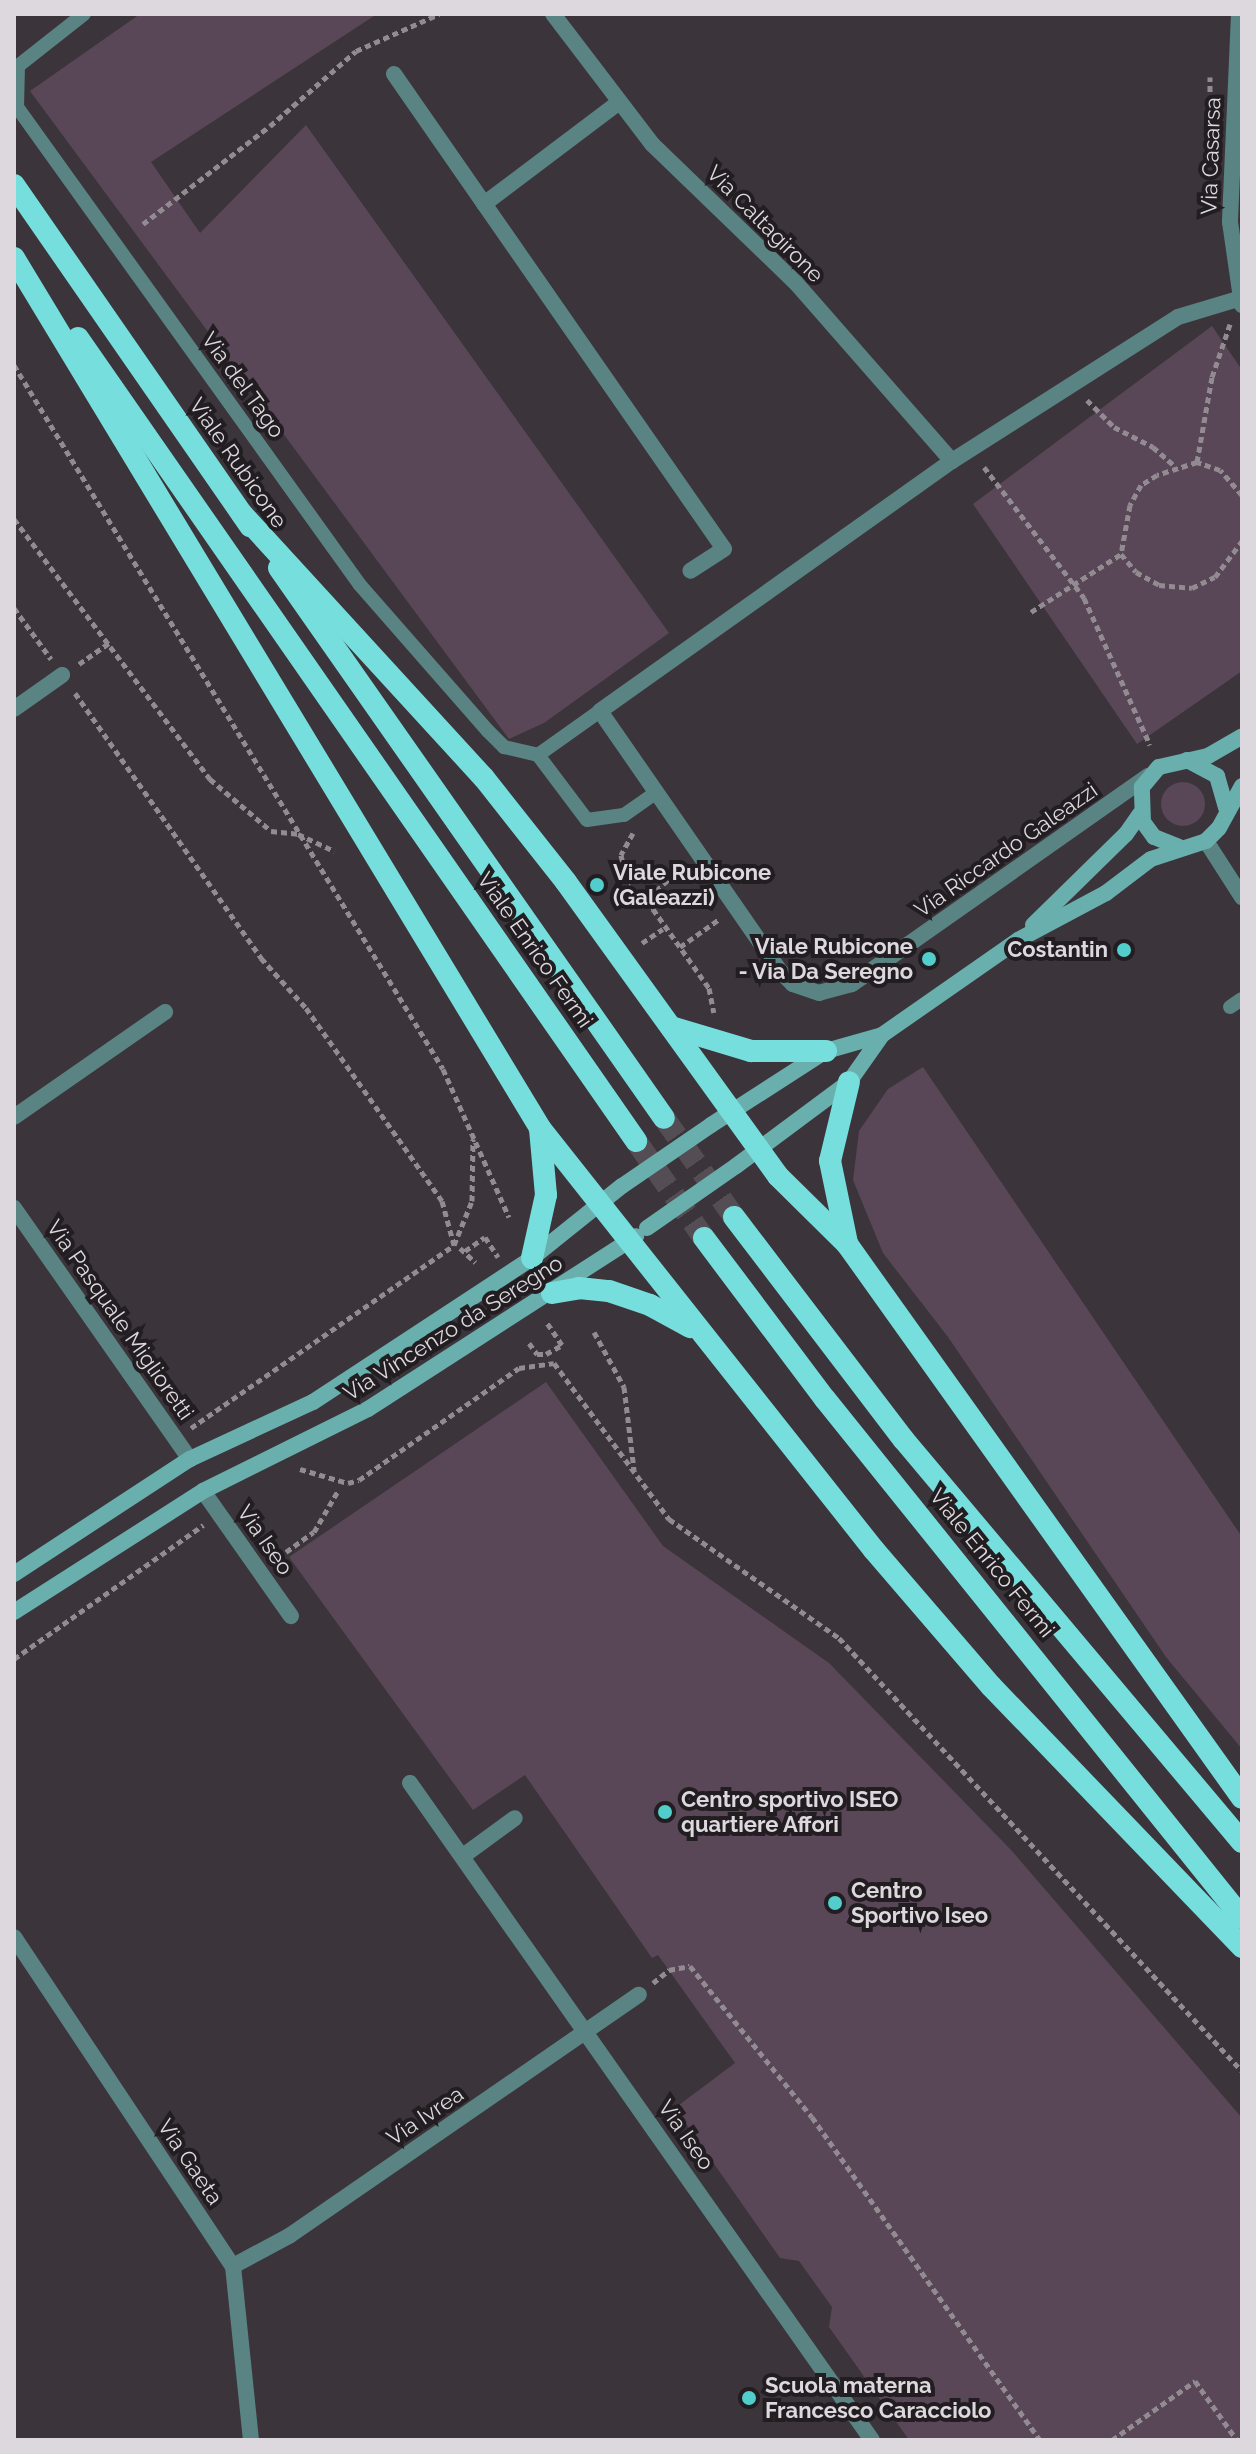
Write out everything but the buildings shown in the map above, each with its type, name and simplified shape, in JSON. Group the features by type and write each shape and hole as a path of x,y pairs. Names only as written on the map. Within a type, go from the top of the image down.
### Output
{"highway":[{"name":"Viale Rubicone","path":"14,185 419,770"},
{"name":"Viale Enrico Fermi","path":"14,245 636,1141"},
{"path":"14,258 540,1128 600,1203 638,1234 696,1330 991,1686 1242,1947"},
{"path":"242,514 484,778 759,1150 847,1244 1242,1798"},
{"name":"Viale Enrico Fermi","path":"419,770 664,1118"},
{"path":"670,1027 751,1051 826,1051"},
{"path":"847,1244 830,1161 849,1082"},
{"path":"532,1258 546,1195 540,1128"},
{"name":"Viale Enrico Fermi","path":"734,1217 904,1440 1242,1842"},
{"name":"Viale Enrico Fermi","path":"704,1238 825,1399 1242,1918"},
{"path":"552,1293 579,1288 609,1291 650,1305 696,1330"}],"main road":[{"path":"1152,772 1185,760 1208,756 1242,736"},
{"path":"1185,760 1217,776 1226,811"},
{"name":"Via Vincenzo da Seregno","path":"1018,940 1126,834 1140,814 1142,787 1152,772"},
{"path":"1206,841 1242,786"},
{"path":"1140,814 1154,837 1179,847"},
{"name":"Via Vincenzo da Seregno","path":"14,1574 190,1459 313,1402 532,1258 622,1186 826,1051 882,1035 1018,940 1106,893 1151,859 1179,847 1206,841"},
{"name":"Via Vincenzo da Seregno","path":"14,1612 203,1491 368,1409 552,1293 759,1150 849,1082 882,1035"}],"street":[{"name":"Via Caltagirone","path":"553,14 652,144 796,283 952,461"},
{"name":"Via Casarsa","path":"1239,14 1230,222 1240,302"},
{"path":"394,74 724,549 690,571"},
{"path":"484,204 618,103"},
{"path":"600,711 952,461 1178,317 1240,302"},
{"path":"14,709 62,675"},
{"name":"Via Riccardo Galeazzi","path":"600,711 786,978 810,991 836,991 1152,772"},
{"path":"1206,841 1242,897"},
{"path":"14,1117 165,1012"},
{"name":"Via Pasquale Miglioretti","path":"14,1208 190,1459"},
{"name":"Via Iseo","path":"203,1491 291,1616"},
{"name":"Via Iseo","path":"410,1783 872,2440"},
{"path":"463,1856 515,1818"},
{"name":"Via Gaeta","path":"14,1937 233,2266 251,2440"},
{"name":"Via Ivrea","path":"233,2266 289,2236 639,1995"}],"lane":[{"name":"Via del Tago","path":"84,14 18,66 17,107 360,585 504,747 538,755"},
{"path":"600,711 538,755 587,820 624,815 656,793"}],"path":[{"path":"143,224 270,126 356,51 439,14"},
{"path":"1197,462 1212,377 1240,302"},
{"path":"14,365 443,1069 509,1217"},
{"path":"1073,386 1114,427 1175,466"},
{"path":"972,451 1074,584 1150,745"},
{"path":"1031,612 1121,554 1130,505 1141,485 1175,466 1197,462 1220,470 1242,495"},
{"path":"14,519 111,642 221,791 271,831 298,834 334,851"},
{"path":"1121,554 1136,572 1159,585 1192,588 1215,577 1241,550 1242,541"},
{"path":"14,608 261,958 306,1008 442,1201 460,1248 475,1262"},
{"path":"62,675 111,642"},
{"path":"656,793 621,855 629,889 653,909 663,929 709,988 716,1022"},
{"path":"653,909 656,891 699,855"},
{"path":"680,947 736,908"},
{"path":"642,943 663,929"},
{"path":"460,1248 472,1201 472,1134"},
{"path":"189,1430 460,1248 485,1237 498,1258"},
{"path":"529,1343 537,1354 562,1345 546,1320"},
{"path":"594,1332 624,1387 634,1472"},
{"path":"293,1469 348,1483 359,1480 519,1368 544,1360 564,1370 669,1519 839,1638 1242,2071"},
{"path":"286,1552 314,1532 338,1491"},
{"path":"14,1659 212,1518"},
{"path":"639,1995 669,1970 690,1966 812,2117 1040,2440"},
{"path":"1112,2440 1195,2381 1237,2440"}],"shaded area":[{"path":"140,14 377,14 151,162 200,233 306,125 669,633 544,723 509,739 30,91"},
{"path":"1212,326 1242,370 1242,671 1137,744 973,504"},
{"path":"1183,782 1199,788 1205,804 1199,820 1183,826 1167,820 1161,804 1167,788"},
{"path":"923,1067 1242,1537 1242,1749 1166,1657 948,1337 883,1253 853,1180 859,1131 888,1089"},
{"name":"Centro Sportivo Iseo","path":"546,1382 663,1546 829,1663 1012,1851 1242,2118 1242,2440 909,2440 829,2327 832,2307 799,2261 780,2258 675,2108 735,2063 658,1955 652,1958 525,1775 473,1810 289,1557"}],"tunnel":[{"path":"664,1118 734,1217"},
{"path":"636,1141 704,1238"}],"place":[{"name":"Viale Rubicone (Galeazzi)","path":"597,885"},
{"name":"Costantin","path":"1124,950"},
{"name":"Viale Rubicone - Via Da Seregno","path":"929,959"},
{"name":"Centro sportivo ISEO quartiere Affori","path":"665,1812"},
{"name":"Centro Sportivo Iseo","path":"835,1903"},
{"name":"Scuola materna Francesco Caracciolo","path":"749,2398"}]}
